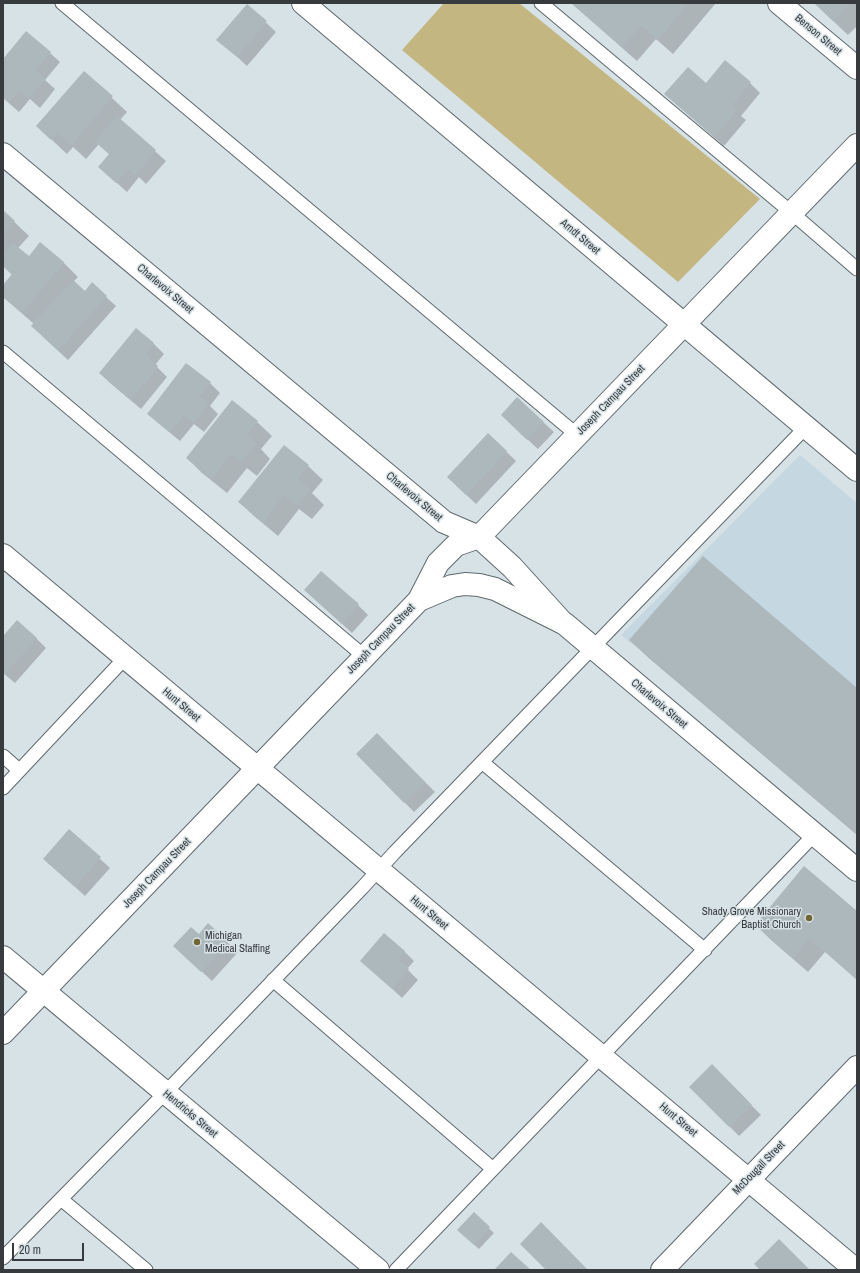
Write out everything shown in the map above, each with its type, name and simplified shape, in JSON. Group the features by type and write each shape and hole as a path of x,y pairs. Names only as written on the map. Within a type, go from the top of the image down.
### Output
{"street":[{"name":"Arndt Street","path":"303,3 857,470"},
{"name":"Benson Street","path":"779,3 857,68"},
{"name":"Joseph Campau Street","path":"3,1033 419,600 438,563 456,545 479,537 857,145"},
{"name":"Charlevoix Street","path":"3,154 444,522 479,537 512,567 565,624 857,870"},
{"name":"Hunt Street","path":"3,555 856,1270"},
{"path":"419,600 452,586 479,585 495,589 565,624"},
{"name":"Hendricks Street","path":"3,957 378,1270"},
{"name":"McDougall Street","path":"662,1270 857,1067"}],"lane":[{"path":"62,3 578,435"},
{"path":"541,3 857,269"},
{"path":"3,352 365,656"},
{"path":"3,1258 165,1093 806,427"},
{"path":"3,788 125,658"},
{"path":"3,756 20,770"},
{"path":"482,762 705,950"},
{"path":"396,1270 814,835"},
{"path":"274,980 493,1169"},
{"path":"61,1199 146,1270"}],"shaded area":[{"path":"444,3 519,3 760,199 678,282 402,50"},
{"path":"800,455 857,503 857,828 621,635"}],"building":[{"path":"571,3 689,3 657,40 641,25 622,47"},
{"path":"814,3 850,3 833,21"},
{"path":"247,4 267,21 237,57 216,40"},
{"path":"26,31 51,52 35,70 46,79 29,98 19,90 9,102 3,97 3,59"},
{"path":"725,60 751,82 732,105 737,110 714,137 664,94 688,67 706,83"},
{"path":"84,71 113,96 71,145 58,133 51,140 36,126"},
{"path":"117,116 156,150 136,175 129,168 116,183 98,167 109,154 95,142"},
{"path":"3,210 15,221 3,234"},
{"path":"40,242 64,262 22,313 3,297 3,285 12,274 3,266 3,255 13,243 29,256"},
{"path":"73,280 85,291 92,282 107,296 58,350 31,326"},
{"path":"136,328 154,343 145,355 158,366 131,400 99,373"},
{"path":"186,363 211,382 199,396 209,404 194,423 183,415 170,432 147,414"},
{"path":"517,397 544,422 527,440 501,415"},
{"path":"232,400 258,421 246,435 256,443 241,462 231,454 212,479 186,458"},
{"path":"488,433 507,451 466,495 447,477"},
{"path":"284,445 309,465 298,479 310,489 297,505 284,495 263,522 238,502"},
{"path":"703,556 857,688 857,833 629,640"},
{"path":"321,571 359,604 342,624 304,590"},
{"path":"17,620 37,638 5,674 3,673 3,636"},
{"path":"377,733 425,782 404,803 356,754"},
{"path":"69,829 101,857 75,887 43,859"},
{"name":"Shady Grove Missionary Baptist Church","path":"804,866 857,911 857,979 809,938 793,958 755,925"},
{"path":"208,923 228,942 201,972 173,946 191,927 199,934"},
{"path":"384,933 405,951 398,959 409,969 392,989 360,961"},
{"path":"712,1064 752,1105 729,1127 689,1087"},
{"path":"474,1212 490,1227 474,1245 457,1230"},
{"path":"541,1222 587,1269 586,1270 546,1270 520,1244"},
{"path":"779,1239 810,1270 760,1270 754,1264"},
{"path":"511,1252 531,1270 494,1270"}],"place":[{"name":"Shady Grove Missionary Baptist Church","path":"809,918"},
{"name":"Michigan Medical Staffing","path":"197,942"}]}
